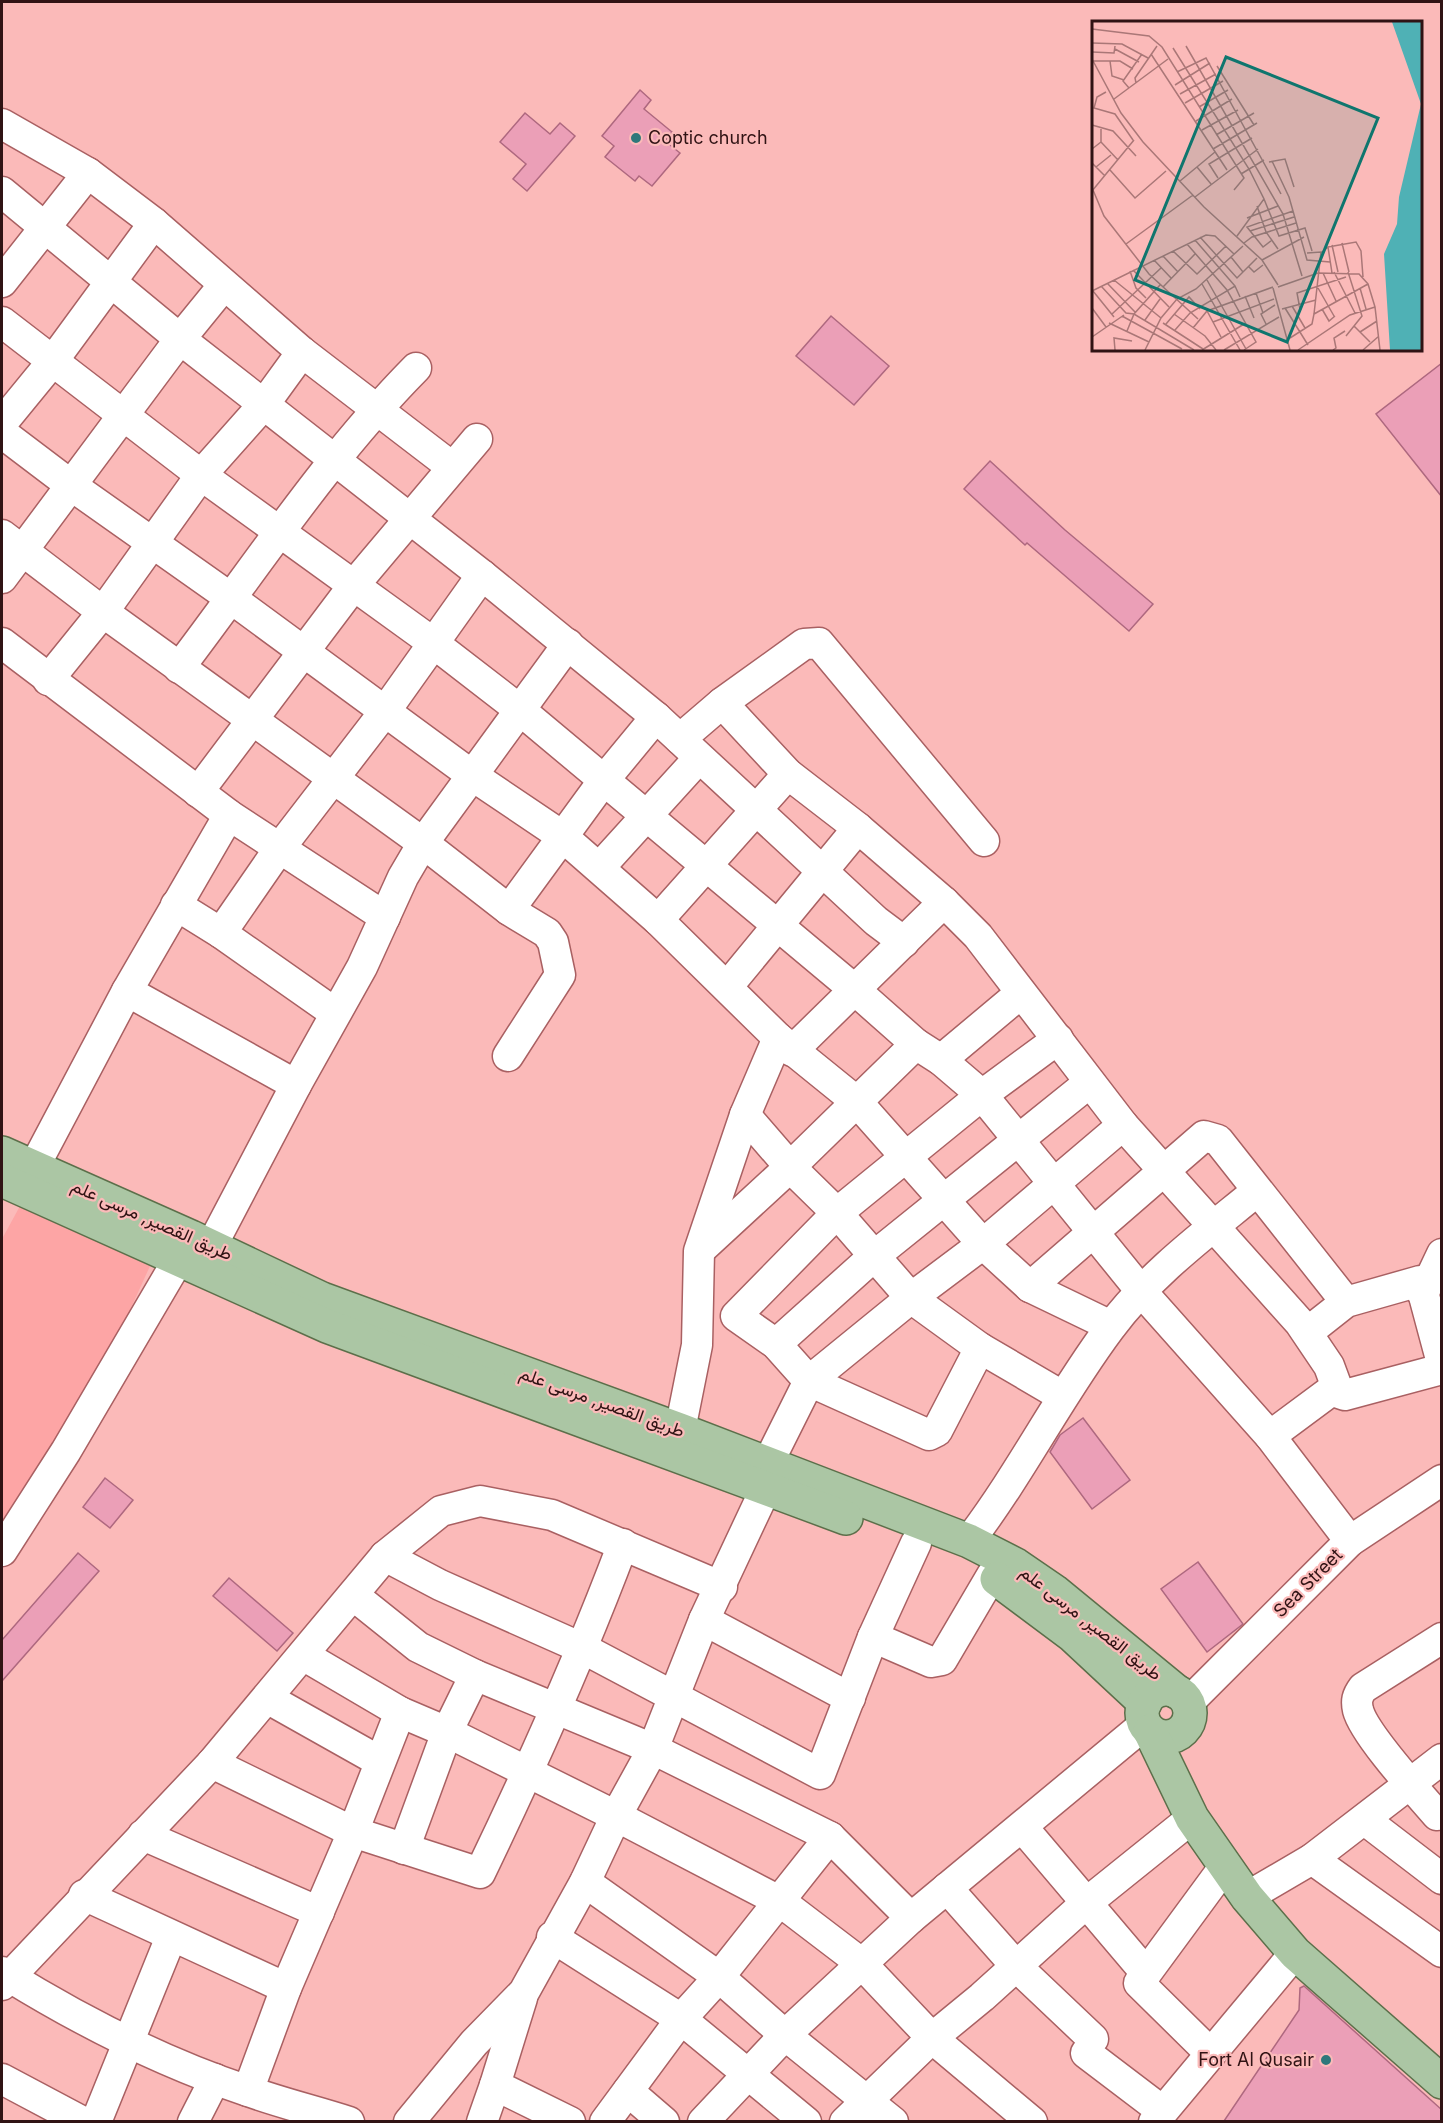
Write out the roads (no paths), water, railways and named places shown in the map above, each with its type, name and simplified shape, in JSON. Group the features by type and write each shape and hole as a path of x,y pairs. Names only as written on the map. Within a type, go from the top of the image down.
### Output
{"main road":[{"name":"طريق القصير, مرسى علم","path":"2,1153 194,1248 327,1326 969,1541 1017,1565 1054,1590 1182,1697"},
{"name":"طريق القصير, مرسى علم","path":"2,1180 194,1248 321,1299 680,1430 767,1475 992,1575 1072,1635 1147,1720 1192,1818 1247,1898 1295,1953 1442,2082"},
{"path":"1147,1720 1163,1737 1178,1734 1188,1724 1190,1717 1182,1697"}],"street":[{"path":"2,124 88,173 154,223 302,352 452,467"},
{"path":"2,282 88,173"},
{"path":"2,192 45,225 180,339 265,403 334,460 482,575 656,717 876,921 904,942"},
{"path":"2,423 51,362 154,223"},
{"path":"2,578 12,543 72,486 180,339 224,285"},
{"path":"2,322 51,362 124,414 201,475 432,642 520,710 855,990 916,1044 941,1060 982,1095 1141,1291 1270,1436 1350,1541"},
{"path":"48,680 103,612 201,475 265,403 302,352"},
{"path":"179,668 334,460 375,410 416,368"},
{"path":"2,433 152,544 386,710 473,776 562,836 658,920 785,1045 857,1102 983,1244 1030,1287 1111,1326"},
{"path":"198,792 354,585 477,439"},
{"path":"12,543 179,668 423,843 509,910 547,933 553,942 560,975 508,1056"},
{"path":"222,933 279,849 386,710 432,642 482,575"},
{"path":"2,643 229,815 386,917"},
{"path":"600,867 647,816 722,703 804,644 819,643 984,841"},
{"path":"2,1551 296,1085 362,967 403,877 423,843 568,644"},
{"path":"722,703 788,774 858,828 944,902 978,936 1089,1083 1163,1171 1308,1332 1329,1366 1339,1394 1345,1395 1442,1369"},
{"path":"509,910 604,780 656,717"},
{"path":"658,920 788,774"},
{"path":"34,1167 127,992 229,815"},
{"path":"728,987 821,870 858,828"},
{"path":"680,1430 698,1345 699,1251 745,1115 785,1045 855,990 944,902"},
{"path":"176,905 222,933 335,1013"},
{"path":"127,992 296,1085"},
{"path":"941,1060 1021,993"},
{"path":"736,1316 837,1213 982,1095 1058,1039"},
{"path":"699,1251 790,1167 916,1044"},
{"path":"776,1344 873,1257 1089,1083"},
{"path":"745,1115 790,1167 837,1213 911,1298 980,1348 1062,1396"},
{"path":"482,2121 524,1992 552,1937 585,1882 616,1816 653,1749 704,1620 722,1587 767,1475 809,1381 911,1298 983,1244 1124,1125"},
{"path":"1030,1287 1204,1136 1209,1135 1218,1140 1346,1302"},
{"path":"969,1541 993,1511 1062,1396 1111,1326 1141,1291 1257,1191"},
{"path":"1423,1294 1442,1254"},
{"path":"1308,1332 1346,1302 1420,1281 1442,1363"},
{"path":"700,1295 736,1316 776,1344 809,1381 929,1435 937,1431 980,1348"},
{"path":"1270,1436 1336,1387"},
{"name":"Sea Street","path":"1182,1697 1350,1541 1442,1480"},
{"path":"349,2121 215,2079 90,2024 4,1978 212,1763 385,1556 441,1510 480,1501 500,1503 552,1515 722,1587"},
{"path":"385,1556 440,1585 584,1649 820,1774 873,1638 916,1543"},
{"path":"212,1763 353,1832 480,1873 528,1772 554,1707 584,1649 623,1544"},
{"path":"873,1638 931,1662 942,1660 992,1575"},
{"path":"353,1595 418,1647 475,1675 653,1749 830,1837 911,1918"},
{"path":"704,1620 850,1698"},
{"path":"1437,1815 1364,1723 1359,1712 1358,1695 1363,1688 1442,1638"},
{"path":"303,1655 400,1712 447,1732 528,1772 780,1902 861,1964 932,2038 1032,2121"},
{"path":"404,1849 447,1732 475,1675"},
{"path":"267,1698 379,1761"},
{"path":"248,2091 286,1988 353,1832 400,1712"},
{"path":"703,2121 785,2035 911,1918 1023,1828 1147,1720"},
{"path":"1247,1898 1312,1859 1365,1820 1409,1782 1442,1760"},
{"path":"845,2121 932,2038 1085,1904 1192,1818"},
{"path":"1365,1820 1442,1879"},
{"path":"1023,1828 1085,1904 1146,1973"},
{"path":"142,1835 319,1912"},
{"path":"605,2121 681,2019 719,1977 830,1837"},
{"path":"1312,1859 1442,1952"},
{"path":"1210,2053 1139,1983 1225,1866"},
{"path":"585,1882 719,1977 785,2035 893,2121"},
{"path":"947,1888 1016,1966 1157,2116 1295,1953"},
{"path":"84,1895 286,1988"},
{"path":"96,2121 171,1937"},
{"path":"552,1937 681,2019 806,2121"},
{"path":"409,2121 474,2043 524,1992"},
{"path":"2,2079 83,2121"},
{"path":"193,2121 215,2079"},
{"path":"495,2085 570,2121"},
{"path":"628,2091 664,2121"}],"place":[{"name":"Coptic church","path":"636,138"},
{"name":"Fort Al Qusair","path":"1326,2060"}]}
